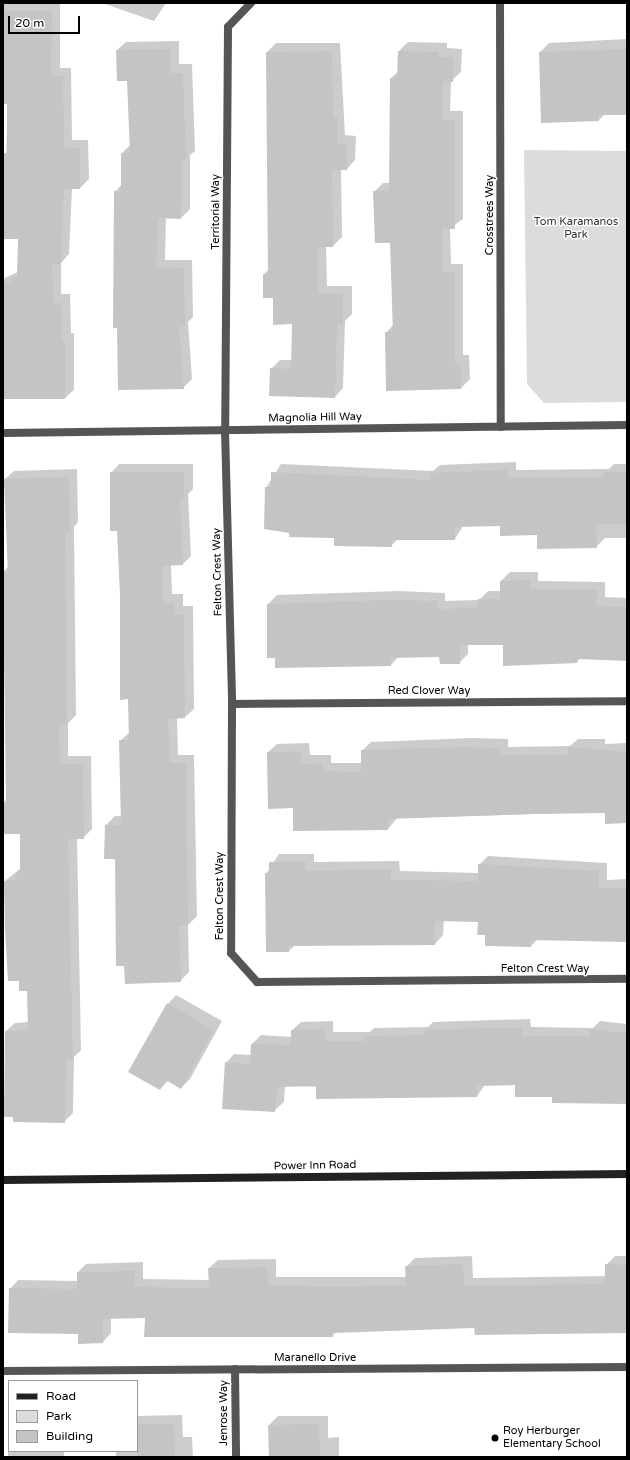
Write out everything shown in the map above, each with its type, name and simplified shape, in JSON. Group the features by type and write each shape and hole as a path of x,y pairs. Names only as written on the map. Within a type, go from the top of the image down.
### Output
{"main road":[{"name":"Power Inn Road","path":"3,1180 627,1174"}],"street":[{"name":"Territorial Way","path":"225,430 228,27 251,3"},
{"name":"Crosstrees Way","path":"500,3 501,427"},
{"name":"Magnolia Hill Way","path":"3,433 627,426"},
{"name":"Felton Crest Way","path":"225,430 232,704 231,953 257,982 627,980"},
{"name":"Red Clover Way","path":"232,704 627,701"},
{"name":"Maranello Drive","path":"3,1371 627,1367"},
{"name":"Jenrose Way","path":"235,1369 236,1457"}],"green space":[{"name":"Tom Karamanos Park","path":"524,150 627,151 627,402 544,403 527,384"}],"building":[{"path":"3,11 52,11 51,76 63,76 64,149 80,148 80,189 64,189 61,264 52,264 53,303 61,303 62,341 65,341 65,399 3,399 3,283 12,283 12,277 17,277 18,239 3,239 4,153 7,153 7,104 3,104"},
{"path":"170,49 171,73 183,73 186,160 182,160 181,219 158,218 156,269 184,268 185,326 179,327 184,389 118,390 117,328 113,328 114,191 121,191 121,153 130,153 127,81 117,81 116,50"},
{"path":"627,49 627,115 599,115 599,121 541,123 539,52"},
{"path":"332,51 333,118 337,118 337,144 347,144 347,170 332,170 333,247 318,247 318,294 343,294 343,324 337,324 335,398 269,396 270,368 291,369 292,324 273,325 273,298 263,298 263,274 268,274 266,52"},
{"path":"398,51 439,52 438,57 453,57 453,82 443,81 442,120 455,120 455,229 442,229 443,273 455,272 455,364 461,364 461,389 386,391 385,332 393,332 390,243 375,243 373,191 389,191 390,78 397,78"},
{"path":"507,470 508,478 604,477 604,472 627,472 627,524 596,524 597,548 537,549 537,535 500,536 500,526 455,527 455,540 392,540 392,547 334,546 334,538 289,537 289,533 264,529 265,487 271,487 271,472 430,480 430,473"},
{"path":"110,472 184,472 184,499 180,499 183,565 163,566 163,603 174,603 175,615 184,614 185,718 168,719 170,763 186,763 188,926 179,926 181,982 125,984 124,966 116,966 115,859 104,859 105,825 121,825 119,740 129,740 128,699 120,700 120,595 117,531 110,531"},
{"path":"69,477 70,532 65,532 67,725 59,725 60,764 83,764 84,839 68,839 73,1060 66,1060 65,1123 13,1122 13,1117 4,1117 5,1031 28,1030 27,991 19,991 19,981 8,981 5,928 4,881 16,880 16,873 20,873 20,834 3,834 3,805 6,804 3,573 8,573 4,479"},
{"path":"530,580 530,589 597,590 596,606 627,607 627,661 577,659 577,663 503,666 503,645 460,645 460,664 440,664 439,657 391,658 391,666 275,668 275,658 267,658 267,604 390,600 437,601 437,609 478,608 478,599 500,599 500,581"},
{"path":"462,747 499,748 499,755 568,755 568,747 627,752 627,823 605,824 605,813 533,814 388,819 388,830 293,831 293,808 268,809 267,752 301,751 301,764 323,763 323,771 361,772 361,750"},
{"path":"269,862 306,862 306,871 391,869 391,880 478,881 478,864 599,871 599,888 627,888 627,942 531,940 531,947 485,946 485,935 477,935 478,922 435,921 435,945 289,946 289,952 266,952 265,873 269,873"},
{"path":"167,1003 214,1030 181,1089 166,1080 160,1090 128,1072"},
{"path":"522,1028 522,1036 590,1036 590,1030 627,1033 627,1104 552,1103 552,1097 515,1097 515,1085 477,1086 477,1097 316,1099 316,1086 277,1087 275,1112 222,1109 225,1062 250,1064 251,1044 291,1045 291,1030 324,1029 325,1041 365,1041 365,1036 424,1035 423,1030"},
{"path":"463,1264 464,1286 605,1284 605,1264 627,1265 627,1333 475,1335 474,1328 333,1333 333,1337 144,1337 145,1318 103,1319 103,1343 78,1344 78,1334 8,1333 9,1288 77,1289 77,1272 135,1271 135,1287 209,1288 208,1268 267,1267 268,1285 333,1287 406,1285 405,1266"},
{"path":"138,1424 174,1424 175,1457 137,1457"},
{"path":"319,1424 320,1457 269,1457 268,1425"}],"place":[{"name":"Roy Herburger Elementary School","path":"495,1438"}]}
